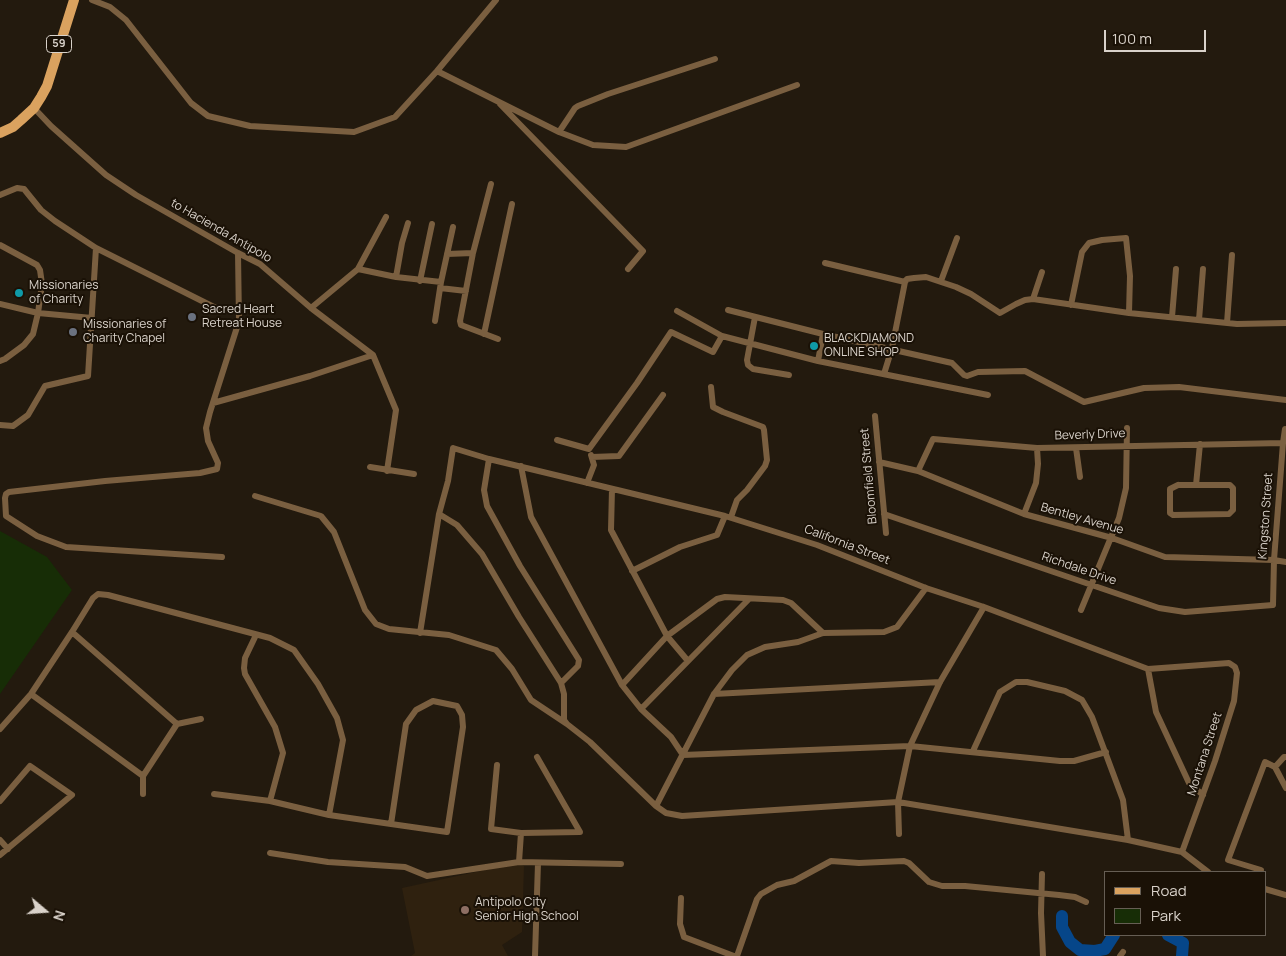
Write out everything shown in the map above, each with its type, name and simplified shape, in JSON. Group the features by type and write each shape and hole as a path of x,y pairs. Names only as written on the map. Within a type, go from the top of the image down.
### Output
{"main road":[{"name":"59","path":"0,133 13,127 34,108 47,86 74,0"}],"street":[{"path":"92,0 110,7 126,20 191,103 208,116 250,126 354,132 395,117 437,71 496,0"},
{"path":"558,132 578,106 608,94 715,59"},
{"path":"437,71 496,99 558,132 594,145 626,147 797,85"},
{"path":"496,99 643,251 628,269"},
{"name":"to Hacienda Antipolo","path":"34,108 51,126 106,175 136,195 260,264 311,308 373,355"},
{"path":"491,184 473,254 460,321 461,325 498,339"},
{"path":"0,195 22,188 41,210 55,222 96,248 218,309"},
{"path":"484,334 512,204"},
{"path":"311,308 358,268 386,217"},
{"path":"396,278 402,243 408,223"},
{"path":"420,281 432,224"},
{"path":"435,320 440,285 453,227"},
{"path":"941,281 956,238"},
{"path":"1071,305 1082,252 1089,243 1126,238 1130,276 1130,313"},
{"path":"0,245 34,262 40,270 42,284 38,313 34,330 29,340 0,361"},
{"path":"0,425 13,426 28,414 45,386 88,376 96,248"},
{"path":"222,557 66,547 37,536 6,516 5,498 9,492 200,473 215,470 218,467 208,441 206,428 212,402 239,321 238,253"},
{"path":"447,254 473,254"},
{"path":"1227,323 1232,255"},
{"path":"825,263 905,282"},
{"path":"358,268 396,278 440,285 466,292"},
{"path":"1172,317 1176,269"},
{"path":"1199,320 1204,270"},
{"path":"1033,299 1042,272"},
{"path":"884,374 892,348 905,282 907,279 914,278 926,277 941,281 971,294 1000,313 1025,300 1033,299 1130,313 1237,324 1286,323"},
{"path":"0,304 38,313 92,318"},
{"path":"728,310 952,363 967,376 978,372 1025,371 1084,402 1144,388 1179,387 1286,400"},
{"path":"677,311 722,336 750,344 988,395"},
{"path":"755,317 747,363 750,368 789,375"},
{"path":"589,449 671,332 713,352 722,336"},
{"path":"818,360 823,334"},
{"path":"212,402 310,376 373,355 396,410 387,471"},
{"path":"632,571 680,547 717,536 737,500 765,466 763,427 714,407 711,387"},
{"path":"592,457 619,456 663,394"},
{"name":"Bloomfield Street","path":"875,416 886,533"},
{"path":"1081,610 1119,518 1126,488 1127,428"},
{"name":"Kingston Street","path":"1273,606 1274,560 1282,443 1285,429"},
{"name":"Beverly Drive","path":"918,471 933,439 1037,448 1282,443"},
{"path":"557,440 589,449"},
{"path":"1196,485 1200,444"},
{"name":"California Street","path":"439,514 448,481 452,448 489,459 728,517 818,545 926,588 984,607 1148,668 1229,663"},
{"path":"1024,514 1036,482 1037,448"},
{"path":"1076,448 1080,478"},
{"path":"587,482 594,465 589,449"},
{"path":"489,459 484,490 487,506 520,566 579,660 578,666 561,683"},
{"name":"Bentley Avenue","path":"879,462 918,471 1024,514 1112,538 1165,557 1274,560 1286,562"},
{"path":"521,466 531,516 622,685 641,709 671,737 683,755"},
{"path":"370,467 414,474"},
{"path":"1178,485 1196,485 1232,486 1233,510 1231,512 1204,516 1171,514 1170,489 1178,485"},
{"path":"612,489 611,530 667,636 688,661"},
{"path":"255,496 321,516 334,532 365,610 376,624 389,629 449,635 496,650 512,669 532,700 590,742 656,806 666,812 682,816 898,802 1128,840 1182,852 1207,871"},
{"path":"420,633 439,514 456,525 482,554 561,683 564,694 564,720 567,724"},
{"name":"Richdale Drive","path":"884,514 1159,608 1185,612 1273,606"},
{"path":"656,806 714,694 732,670 747,656 765,647 798,642 823,634 884,632 897,627 926,588"},
{"path":"0,729 31,694 89,603 98,594 108,595 270,638 294,650 318,684 338,718 343,740 329,815"},
{"path":"622,685 667,636 717,599 725,597 783,600 791,603 823,634"},
{"path":"641,709 749,599"},
{"path":"899,834 898,802 910,746 940,682 984,607"},
{"path":"72,632 177,724"},
{"path":"256,635 245,658 245,674 275,727 283,754 270,801"},
{"name":"Montana Street","path":"1182,852 1203,796 1234,701 1237,673 1235,667 1229,663"},
{"path":"1148,668 1156,712 1189,784 1203,796"},
{"path":"714,694 940,682"},
{"path":"973,751 1000,692 1016,682 1065,691 1082,700 1092,717 1123,800 1128,840"},
{"path":"31,694 143,776"},
{"path":"214,794 270,801 329,815 391,824 447,832 463,727 462,715 457,706 433,701 416,710 406,724 391,824"},
{"path":"143,794 143,776 177,724 201,719"},
{"path":"683,755 910,746 1074,761 1106,752"},
{"path":"497,765 491,829 522,832 580,832 537,757"},
{"path":"1275,767 1286,757"},
{"path":"1261,870 1228,860 1264,762 1275,767 1286,788"},
{"path":"0,801 30,766 72,795 0,855"},
{"path":"519,862 522,832"},
{"path":"0,840 8,849"},
{"path":"270,853 328,862 404,868 427,876 519,862 620,864"},
{"path":"681,898 680,924 684,937 736,956 757,899 761,894 777,885 794,881 831,861 859,863 904,861 909,863 928,882 942,886 965,886 1071,896 1086,902"},
{"path":"535,956 538,862"},
{"path":"1042,874 1041,932 1043,956"},
{"path":"1266,890 1286,895"}],"shaded area":[{"name":"Antipolo City Senior High School","path":"517,863 524,866 522,932 502,945 508,956 411,956 415,953 402,888"}],"green space":[{"path":"0,531 47,557 72,590 0,694"}],"waterway":[{"path":"1062,916 1062,927 1070,942 1080,950 1095,951 1105,949 1113,936"},
{"path":"1170,936 1183,943 1182,956"}],"place":[{"name":"Missionaries of Charity","path":"19,293"},
{"name":"Sacred Heart Retreat House","path":"192,317"},
{"name":"Missionaries of Charity Chapel","path":"73,332"},
{"name":"BLACKDIAMOND ONLINE SHOP","path":"814,346"},
{"name":"Antipolo City Senior High School","path":"465,910"}]}
